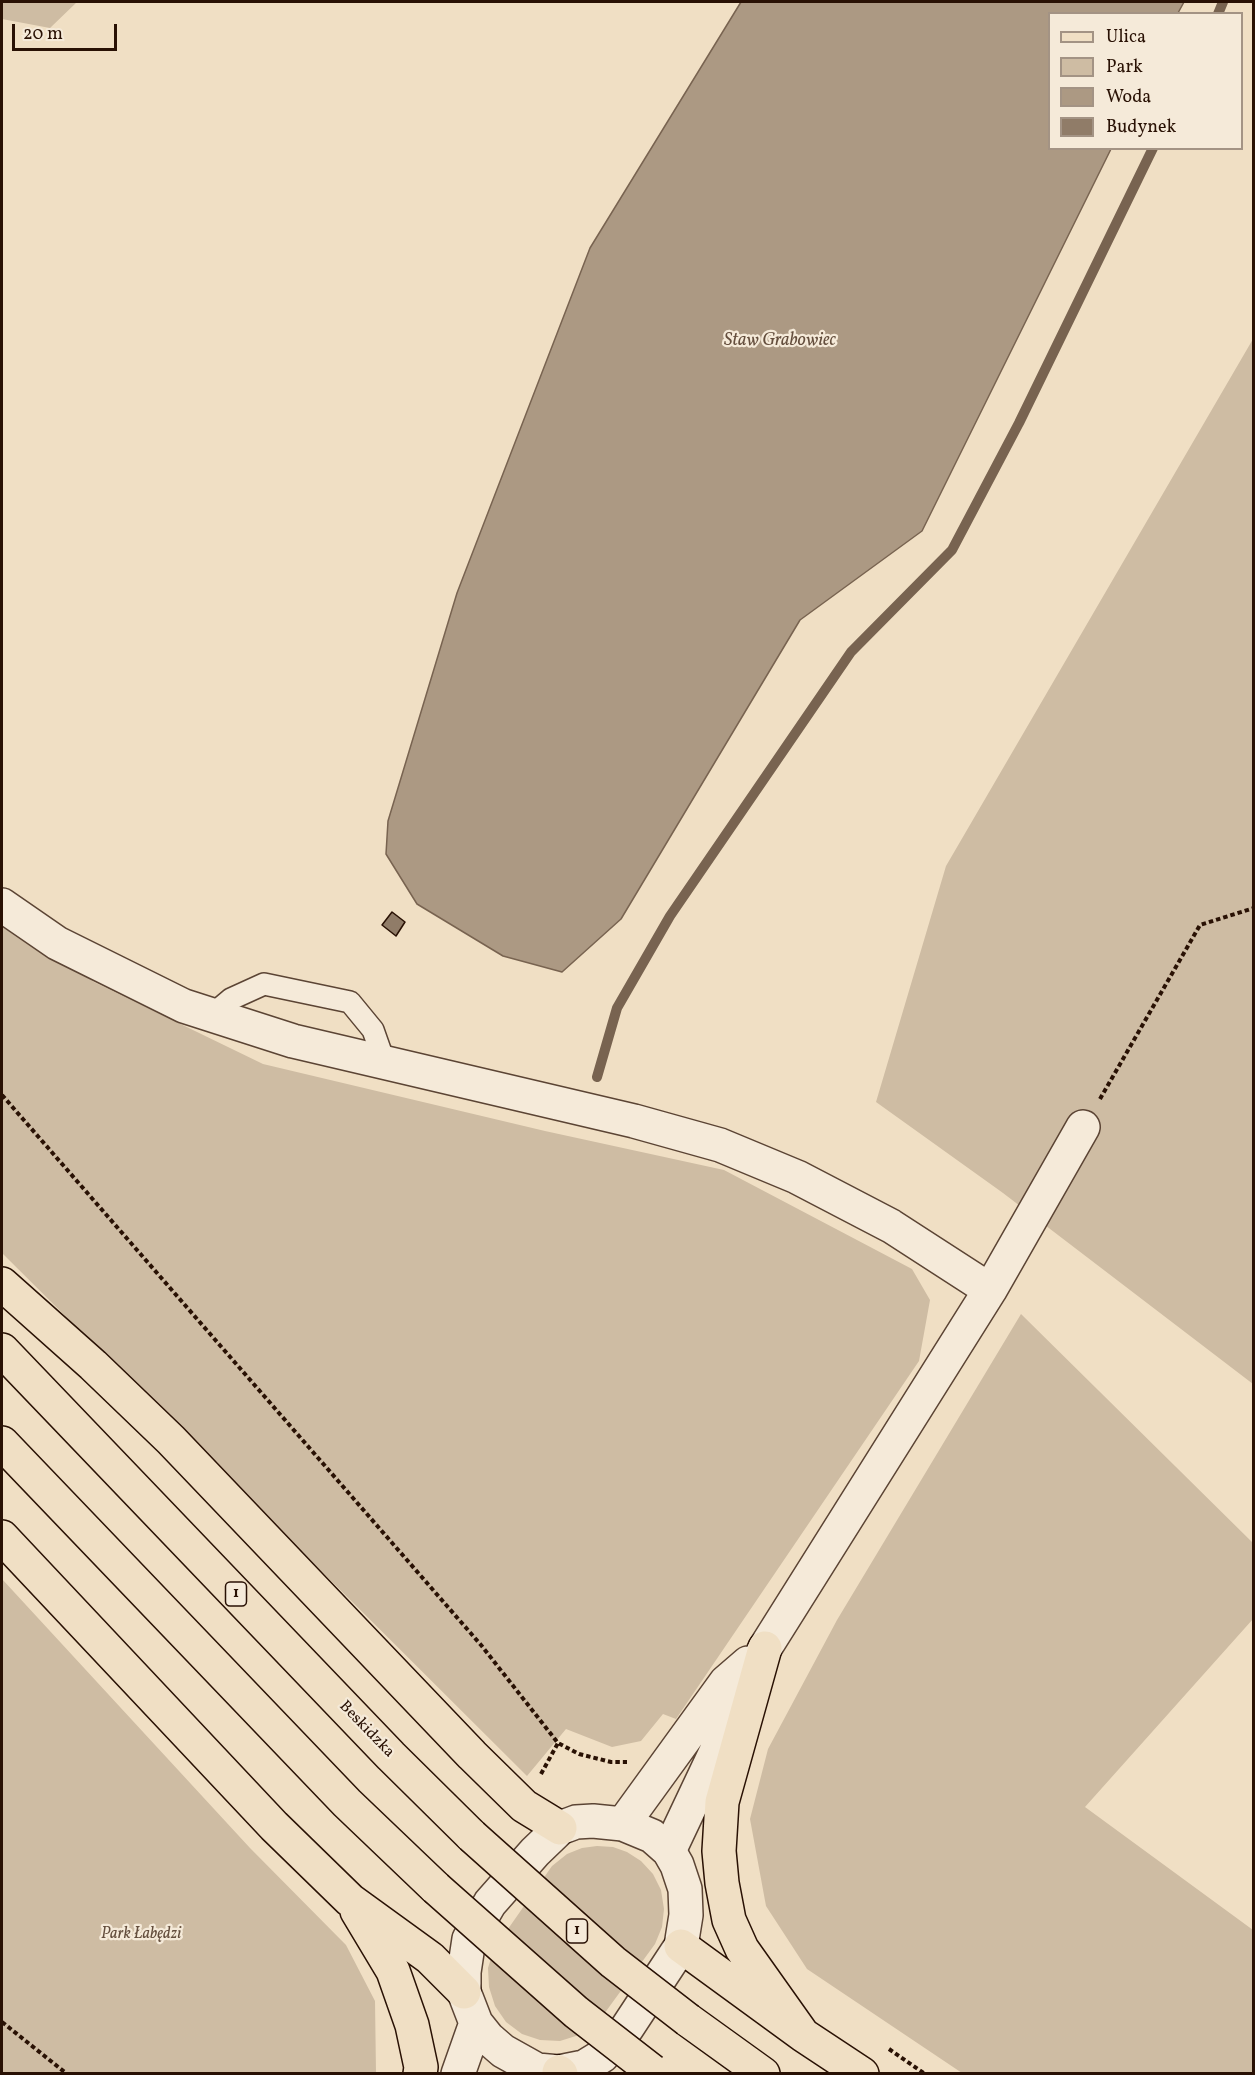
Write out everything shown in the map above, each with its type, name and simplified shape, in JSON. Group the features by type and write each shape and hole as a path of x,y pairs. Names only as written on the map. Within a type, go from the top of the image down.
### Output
{"main road":[{"path":"2,1284 93,1365 171,1440 472,1755 524,1806 560,1828"},
{"name":"Beskidzka","path":"2,1350 391,1756 472,1836 613,1962 688,2020 763,2073"},
{"path":"2,1443 347,1803 436,1888 576,2012 654,2072"},
{"path":"2,1537 274,1826 350,1900 430,1958 464,1992"},
{"path":"765,1648 722,1802 720,1824 722,1883 729,1920 742,1950 803,2035"},
{"path":"350,1900 393,1971 412,2025 421,2067 420,2073"},
{"path":"681,1946 803,2035 862,2073"}],"street":[{"path":"2,905 57,943 184,1006 293,1041 634,1121 720,1145 797,1178 891,1226 990,1290"},
{"path":"669,1851 765,1648 990,1290 1083,1127"},
{"path":"623,1824 726,1682 765,1648"},
{"path":"576,1822 623,1824 652,1836 669,1851 677,1865 685,1889 686,1915 681,1946 627,2028 602,2056 584,2067 548,2072 503,2051 476,2023 464,1992 464,1972 469,1939 490,1902 560,1828 576,1822"},
{"path":"458,2073 476,2023"}],"lane":[{"path":"212,1015 231,999 264,984 350,1002 373,1030 385,1064"}],"path":[{"path":"1083,1127 1200,925 1254,908"},
{"path":"2,1095 481,1645 558,1743 579,1754 611,1762 632,1761"},
{"path":"2,2022 67,2073"}],"green space":[{"path":"2,2 77,2 50,28 2,19"},
{"path":"1253,339 1253,1384 1003,1193 876,1102 946,866"},
{"path":"2,921 94,982 263,1064 545,1131 724,1170 912,1269 930,1300 919,1361 676,1719 663,1714 641,1741 612,1747 566,1729 527,1776 2,1253"},
{"path":"1021,1314 1253,1543 1253,1619 1085,1807 1253,1930 1253,2073 962,2073 807,1969 766,1906 750,1819 768,1749 837,1620"},
{"name":"Park Łabędzi","path":"2,1579 250,1848 346,1945 375,2001 376,2073 2,2073"},
{"path":"613,1847 627,1852 641,1861 653,1874 661,1890 664,1909 662,1927 655,1944 596,2025 579,2035 560,2041 540,2040 522,2034 506,2022 495,2006 489,1987 488,1968 494,1949 552,1866 567,1854 582,1848"}],"water":[{"name":"Staw Grabowiec","path":"741,2 1184,2 1179,12 1048,12 1048,150 1111,150 922,531 800,620 621,919 562,972 503,956 417,904 386,854 388,821 457,593 590,248"}],"building":[{"path":"392,912 405,922 396,936 382,925"}],"waterway":[{"path":"1219,12 1223,2"},
{"path":"597,1077 617,1008 670,916 851,652 952,550 1019,423 1152,150"}]}
